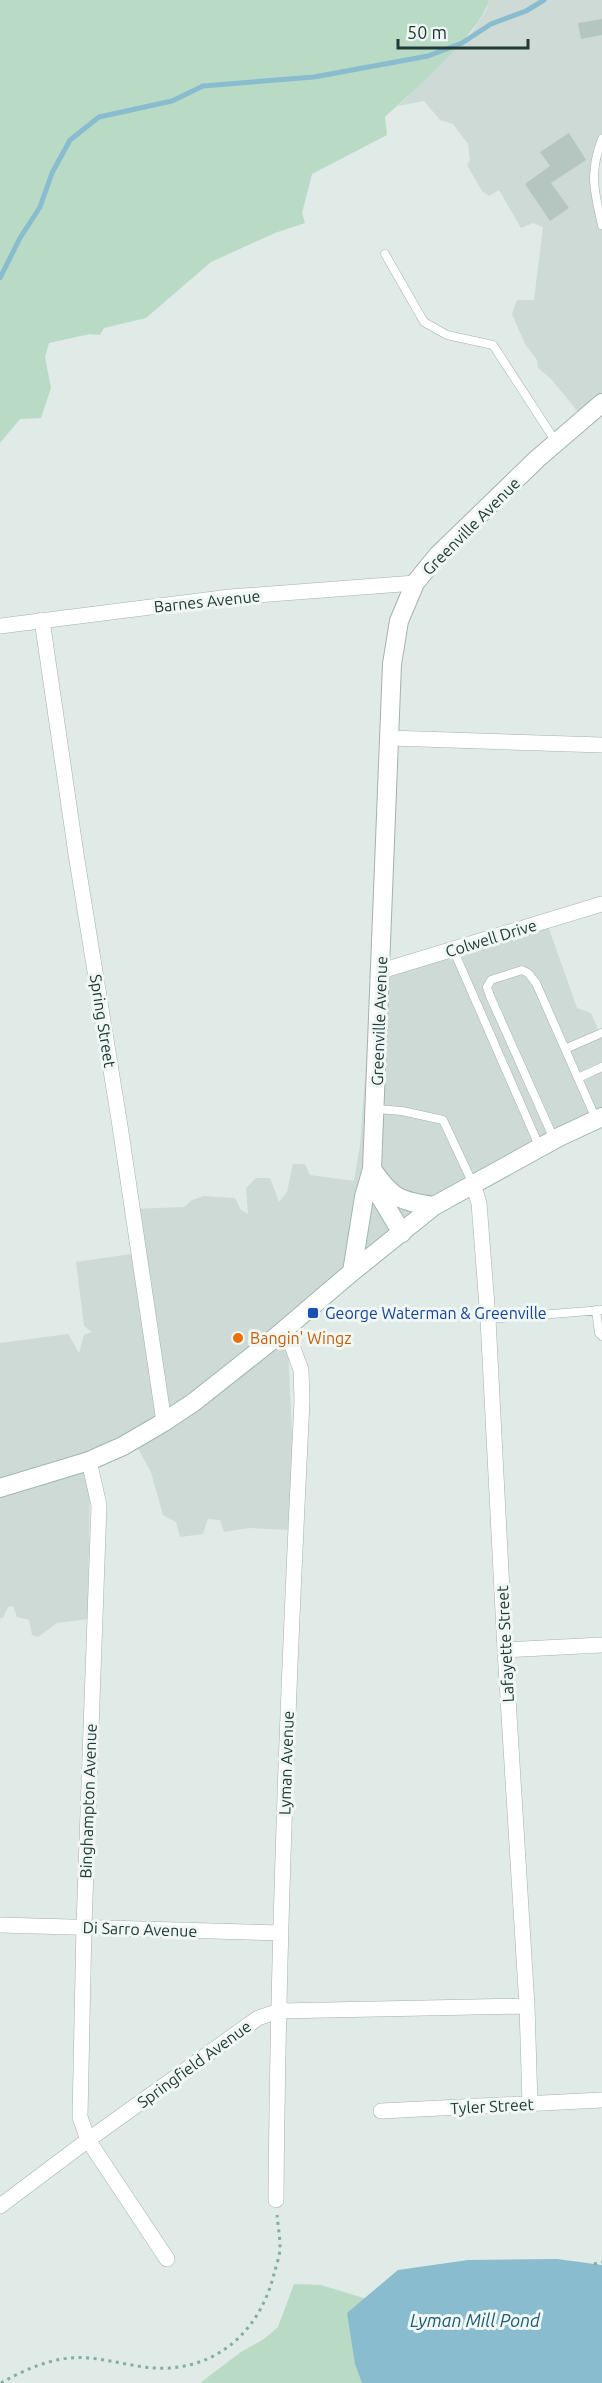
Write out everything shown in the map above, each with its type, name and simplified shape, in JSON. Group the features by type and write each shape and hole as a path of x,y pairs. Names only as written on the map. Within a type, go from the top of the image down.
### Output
{"main road":[{"name":"Greenville Avenue","path":"402,1233 378,1193 372,1169 392,664 399,621 415,583 438,555 556,442 602,403"},
{"path":"0,1488 89,1461 123,1446 164,1422 194,1402 286,1329 434,1206 547,1144 599,1119"},
{"path":"372,1169 384,1186 398,1199 434,1206"},
{"path":"352,1272 364,1197 372,1169"}],"street":[{"name":"Barnes Avenue","path":"0,626 230,597 415,583"},
{"name":"Spring Street","path":"42,620 164,1422"},
{"path":"390,738 602,745"},
{"name":"Colwell Drive","path":"381,971 602,904"},
{"name":"Lafayette Street","path":"472,1184 479,1203 488,1319 527,2007 530,2104"},
{"name":"Lyman Avenue","path":"276,2200 280,1934 302,1401 301,1370 286,1329"},
{"name":"Binghampton Avenue","path":"89,1461 99,1505 84,1926 80,2116 88,2140 167,2259"},
{"path":"505,1650 602,1645"},
{"name":"Di Sarro Avenue","path":"0,1925 280,1934"},
{"name":"Springfield Avenue","path":"0,2206 258,2018 279,2011 527,2007"},
{"name":"Tyler Street","path":"381,2111 602,2100"}],"lane":[{"path":"602,139 594,160 593,187 602,225"},
{"path":"385,254 424,322 447,335 493,345 556,442"},
{"path":"453,949 547,1144"},
{"path":"547,1144 490,996 487,987 491,980 522,970 528,973 536,983 578,1078 599,1119"},
{"path":"565,1049 602,1033"},
{"path":"578,1078 602,1067"},
{"path":"375,1109 402,1111 443,1120 472,1184"},
{"path":"488,1319 599,1310 599,1333 602,1336"}],"path":[{"path":"1,2383 17,2374 56,2360 87,2357 138,2367 170,2368 200,2362 228,2348 251,2327 270,2290 280,2249 276,2200"},
{"path":"594,2264 602,2262"}],"shaded area":[{"path":"489,0 602,0 602,143 595,168 602,218 602,406 584,419 551,379 538,368 537,360 525,344 512,314 517,300 534,300 543,227 533,223 521,228 499,190 489,196 482,191 467,165 470,160 468,144 453,124 440,120 424,101 398,106 472,32 487,9"},
{"path":"547,923 577,1008 591,1013 602,1038 602,1118 499,1165 287,1328 293,1454 289,1530 249,1528 224,1532 220,1520 208,1519 203,1534 180,1537 176,1522 163,1515 151,1472 135,1443 90,1466 88,1619 57,1623 38,1637 32,1635 29,1620 17,1617 13,1606 8,1607 3,1618 0,1618 0,1343 68,1334 79,1353 84,1335 92,1332 84,1326 76,1262 138,1253 135,1209 184,1207 192,1200 204,1196 235,1198 241,1210 248,1214 246,1188 256,1178 270,1178 279,1202 287,1192 293,1164 305,1164 310,1175 354,1181 360,1145 373,973"}],"green space":[{"path":"0,0 489,0 484,13 460,44 385,117 387,135 312,174 302,213 305,223 275,233 211,262 146,318 104,328 100,335 90,334 49,343 45,357 51,388 41,418 20,419 0,443"},
{"path":"294,2284 321,2285 367,2299 372,2383 200,2383 278,2327"}],"water":[{"name":"Lyman Mill Pond","path":"557,2259 602,2265 602,2383 362,2383 355,2364 347,2313 398,2270 468,2260"}],"building":[{"path":"602,19 602,35 581,39 578,23"},
{"path":"569,133 586,160 551,183 569,208 550,221 525,184 550,166 540,152"}],"waterway":[{"path":"0,278 20,238 40,207 52,173 70,140 99,117 172,101 203,86 314,77 428,56 462,43 491,24 526,11 544,0"}],"place":[{"name":"George Waterman & Greenville","path":"313,1313"},
{"name":"Bangin' Wingz","path":"238,1338"}]}
